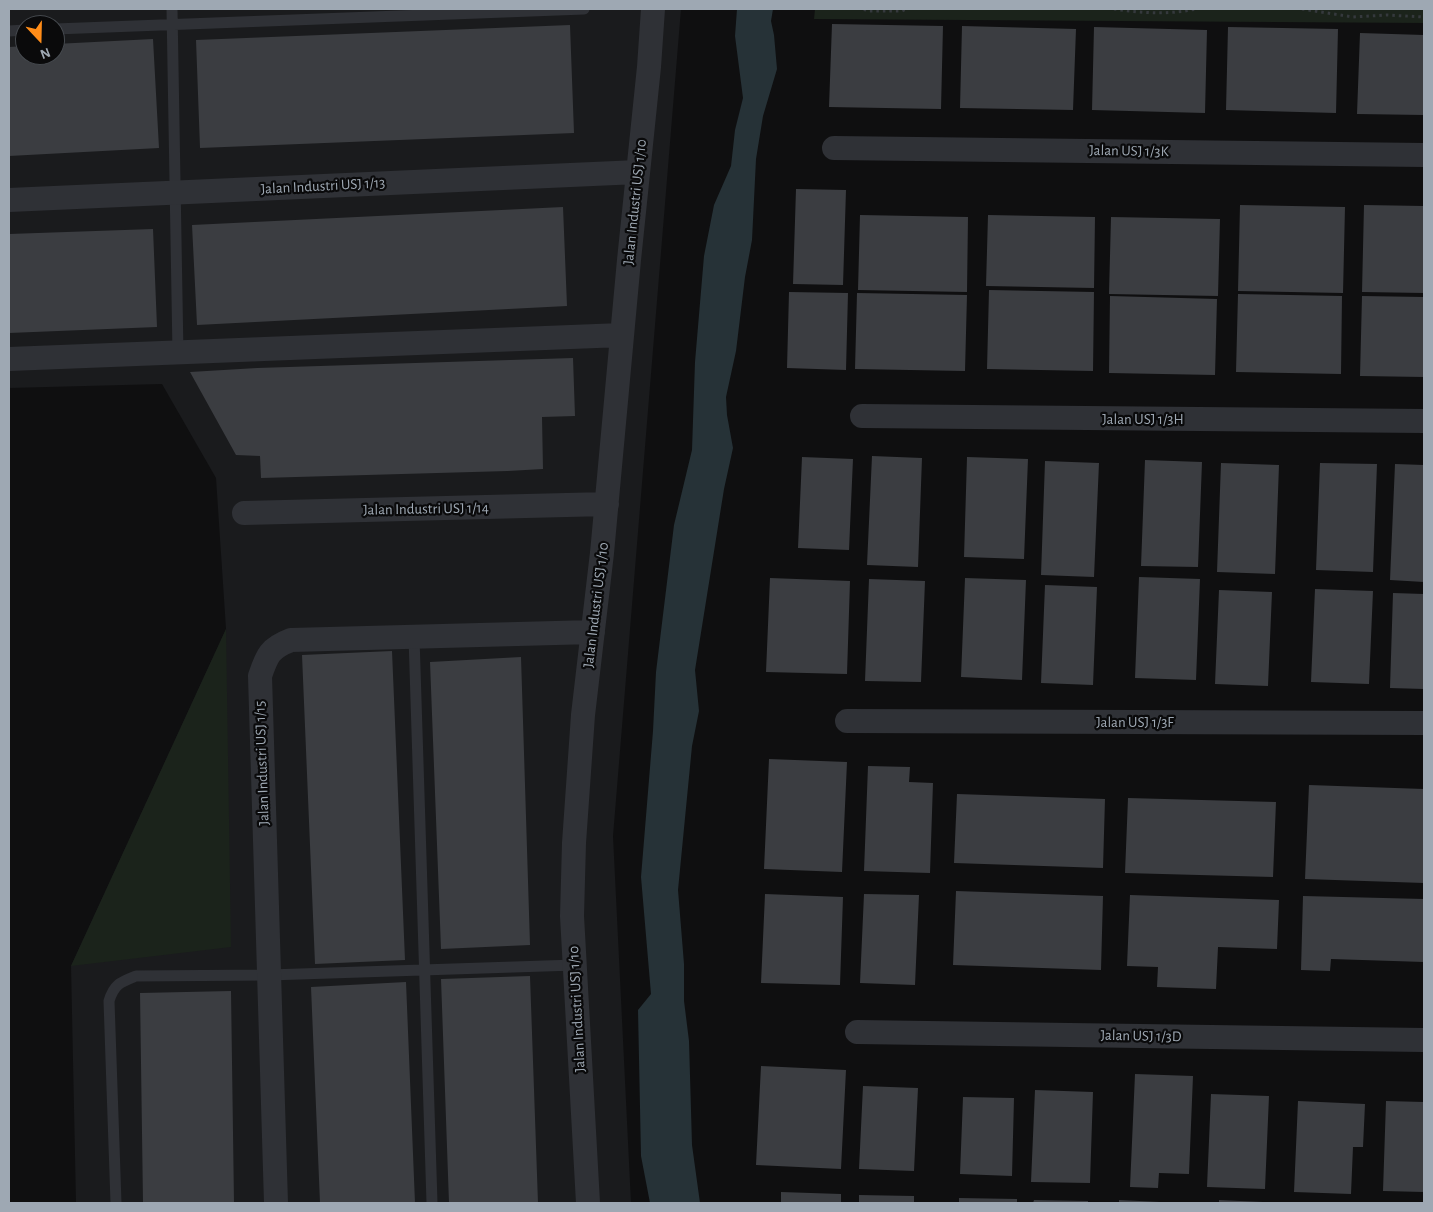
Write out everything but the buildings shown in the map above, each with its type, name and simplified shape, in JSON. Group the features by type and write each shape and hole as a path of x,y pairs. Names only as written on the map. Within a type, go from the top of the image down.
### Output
{"street":[{"name":"Jalan Industri USJ 1/10","path":"588,1203 572,916 574,843 583,715 607,504 653,9"},
{"name":"Jalan USJ 1/3K","path":"834,148 1424,155"},
{"name":"Jalan Industri USJ 1/13","path":"9,200 638,172"},
{"path":"9,360 622,335"},
{"name":"Jalan USJ 1/3H","path":"862,416 1424,421"},
{"name":"Jalan Industri USJ 1/14","path":"244,513 607,504"},
{"name":"Jalan Industri USJ 1/15","path":"276,1203 260,676 266,657 278,646 292,640 593,632"},
{"name":"Jalan USJ 1/3F","path":"847,721 1424,723"},
{"name":"Jalan USJ 1/3D","path":"857,1032 1424,1040"}],"lane":[{"path":"172,9 178,354"},
{"path":"65,29 584,9"},
{"path":"414,637 432,1203"},
{"path":"116,1203 109,1001 112,989 122,982 136,976 575,965"}],"path":[{"path":"864,9 868,11 902,11 906,9"},
{"path":"1114,9 1160,13 1196,9"},
{"path":"1302,9 1353,17 1387,15 1424,18"}],"shaded area":[{"path":"9,9 681,9 613,836 631,1203 76,1203 71,966 226,629 216,478 162,384 9,388"},
{"path":"737,9 773,9 771,21 777,69 763,116 756,159 752,240 745,277 736,351 726,397 733,448 724,489 695,670 699,711 692,746 678,890 684,964 684,1001 689,1041 692,1145 700,1203 650,1203 641,1156 638,1010 651,994 641,877 656,672 674,525 692,450 695,362 704,256 714,205 731,166 735,130 743,98 735,36"},
{"path":"815,9 1424,9 1424,23 814,19"},
{"path":"226,629 231,947 71,966"}]}
